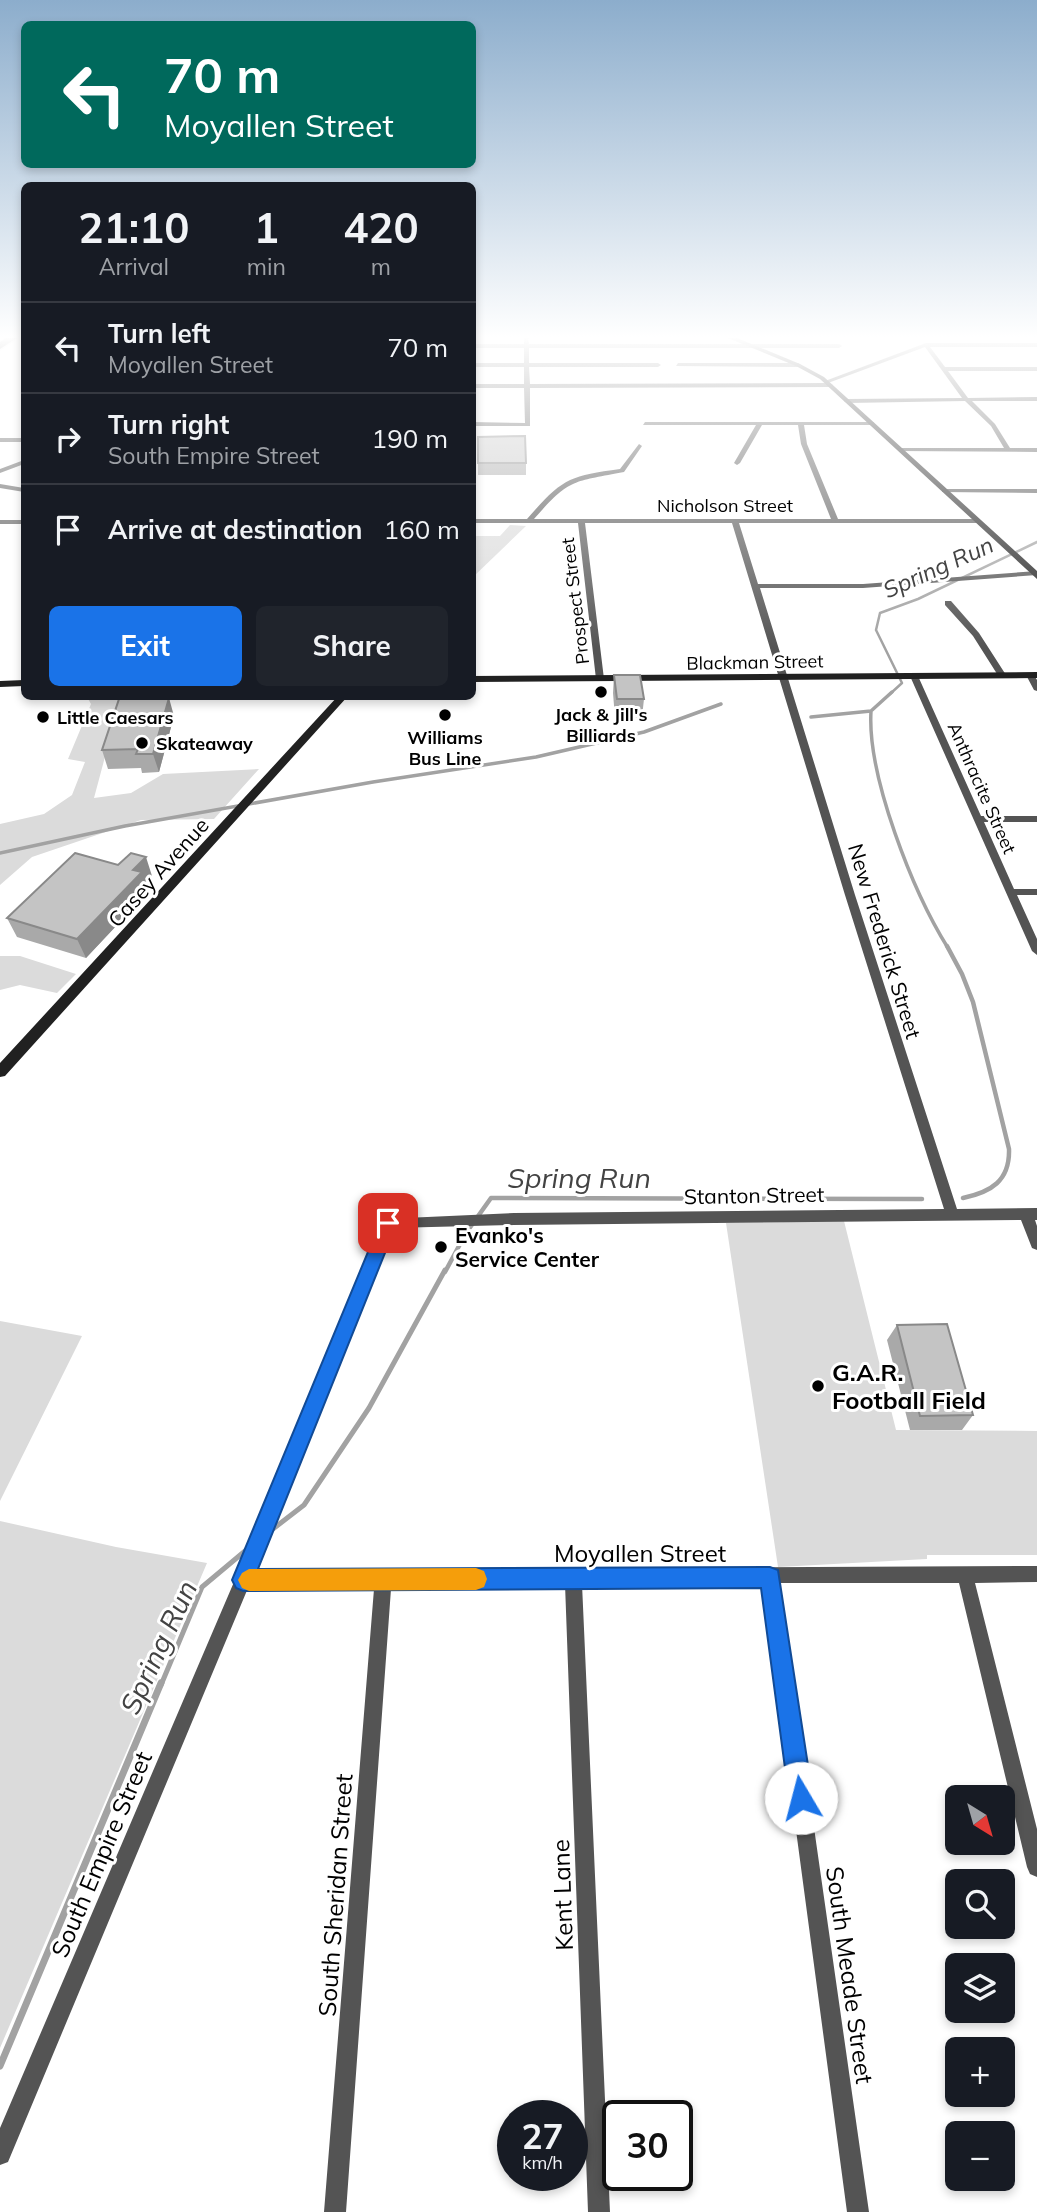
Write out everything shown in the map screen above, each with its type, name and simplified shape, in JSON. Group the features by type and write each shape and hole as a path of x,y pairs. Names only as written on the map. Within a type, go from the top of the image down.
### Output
{"main road":[{"path":"891,441 1036,574"},
{"name":"Blackman Street","path":"476,679 1033,675"},
{"path":"0,684 21,683"},
{"name":"Casey Avenue","path":"0,1072 340,700"}],"street":[{"path":"737,463 750,441"},
{"path":"804,441 835,520"},
{"path":"1003,441 1008,450"},
{"path":"530,521 569,479 598,472 622,471 639,446"},
{"path":"900,450 1037,450"},
{"path":"0,471 21,465"},
{"path":"0,486 21,489"},
{"path":"944,491 1037,491"},
{"name":"Prospect Street","path":"581,520 600,678"},
{"name":"New Frederick Street","path":"735,520 952,1215"},
{"name":"Nicholson Street","path":"476,521 977,521"},
{"path":"0,522 21,522"},
{"path":"755,586 863,586 1036,574"},
{"path":"948,603 976,635 1002,675"},
{"path":"1033,675 1037,688"},
{"name":"Anthracite Street","path":"915,676 1037,951"},
{"path":"978,819 1037,819"},
{"path":"1010,892 1037,891"},
{"path":"1032,1214 1037,1244"},
{"name":"Stanton Street","path":"388,1223 487,1219 1032,1214"},
{"name":"South Empire Street","path":"0,2154 277,1499 388,1223"},
{"path":"965,1574 1037,1867"},
{"name":"Moyallen Street","path":"243,1580 1037,1574"},
{"name":"Kent Lane","path":"573,1576 599,2212"},
{"name":"South Meade Street","path":"770,1577 858,2212"},
{"name":"South Sheridan Street","path":"335,2212 383,1581"}],"shaded area":[{"path":"510,525 526,526 476,574 476,536 500,536"},
{"path":"89,700 120,700 94,798 131,793 163,774 259,769 214,819 141,820 32,857 0,885 0,824 44,814 72,795 85,762 68,759 91,704"},
{"path":"0,956 20,956 76,974 57,993 20,985 0,990"},
{"name":"G.A.R. Football Field","path":"844,1221 896,1430 1037,1431 1037,1555 927,1555 927,1559 778,1567 726,1223"},
{"path":"0,1321 82,1336 0,1501"},
{"path":"0,1521 116,1547 207,1563 0,2048"}],"building":[{"path":"478,441 525,441 526,463 478,463"},
{"path":"614,675 640,675 644,699 617,699"},
{"path":"119,700 168,700 153,754 136,754 138,749 102,750"},
{"path":"75,853 118,865 131,853 146,857 133,870 142,872 77,939 7,918"},
{"path":"947,1324 973,1415 920,1416 897,1325"}],"waterway":[{"name":"Spring Run","path":"890,694 902,683 876,630 880,613 918,599 1037,542"},
{"name":"Spring Run","path":"871,711 892,692"},
{"path":"0,853 125,826 373,782 536,757 644,732 721,704"},
{"path":"811,717 871,711"},
{"name":"Spring Run","path":"871,711 876,768 884,800 907,866 948,948"},
{"name":"Spring Run","path":"947,946 973,1002 1009,1149 1006,1169 997,1183 982,1192 963,1198"},
{"name":"Spring Run","path":"445,1272 466,1233 491,1198 922,1199"},
{"name":"Spring Run","path":"269,1532 304,1505 369,1408 445,1270"},
{"name":"Spring Run","path":"161,1685 202,1587 251,1546"},
{"name":"Spring Run","path":"0,2066 161,1683"}],"slow traffic":[{"path":"249,1580 476,1579"}],"place":[{"name":"Jack & Jill's Billiards","path":"601,692"},
{"name":"Williams Bus Line","path":"445,715"},
{"name":"Little Caesars","path":"43,717"},
{"name":"Skateaway","path":"142,743"},
{"name":"Evanko's Service Center","path":"441,1247"},
{"name":"G.A.R. Football Field","path":"818,1386"}],"route":[{"path":"388,1223 243,1580 383,1581 573,1576 770,1577 801,1798"}]}
